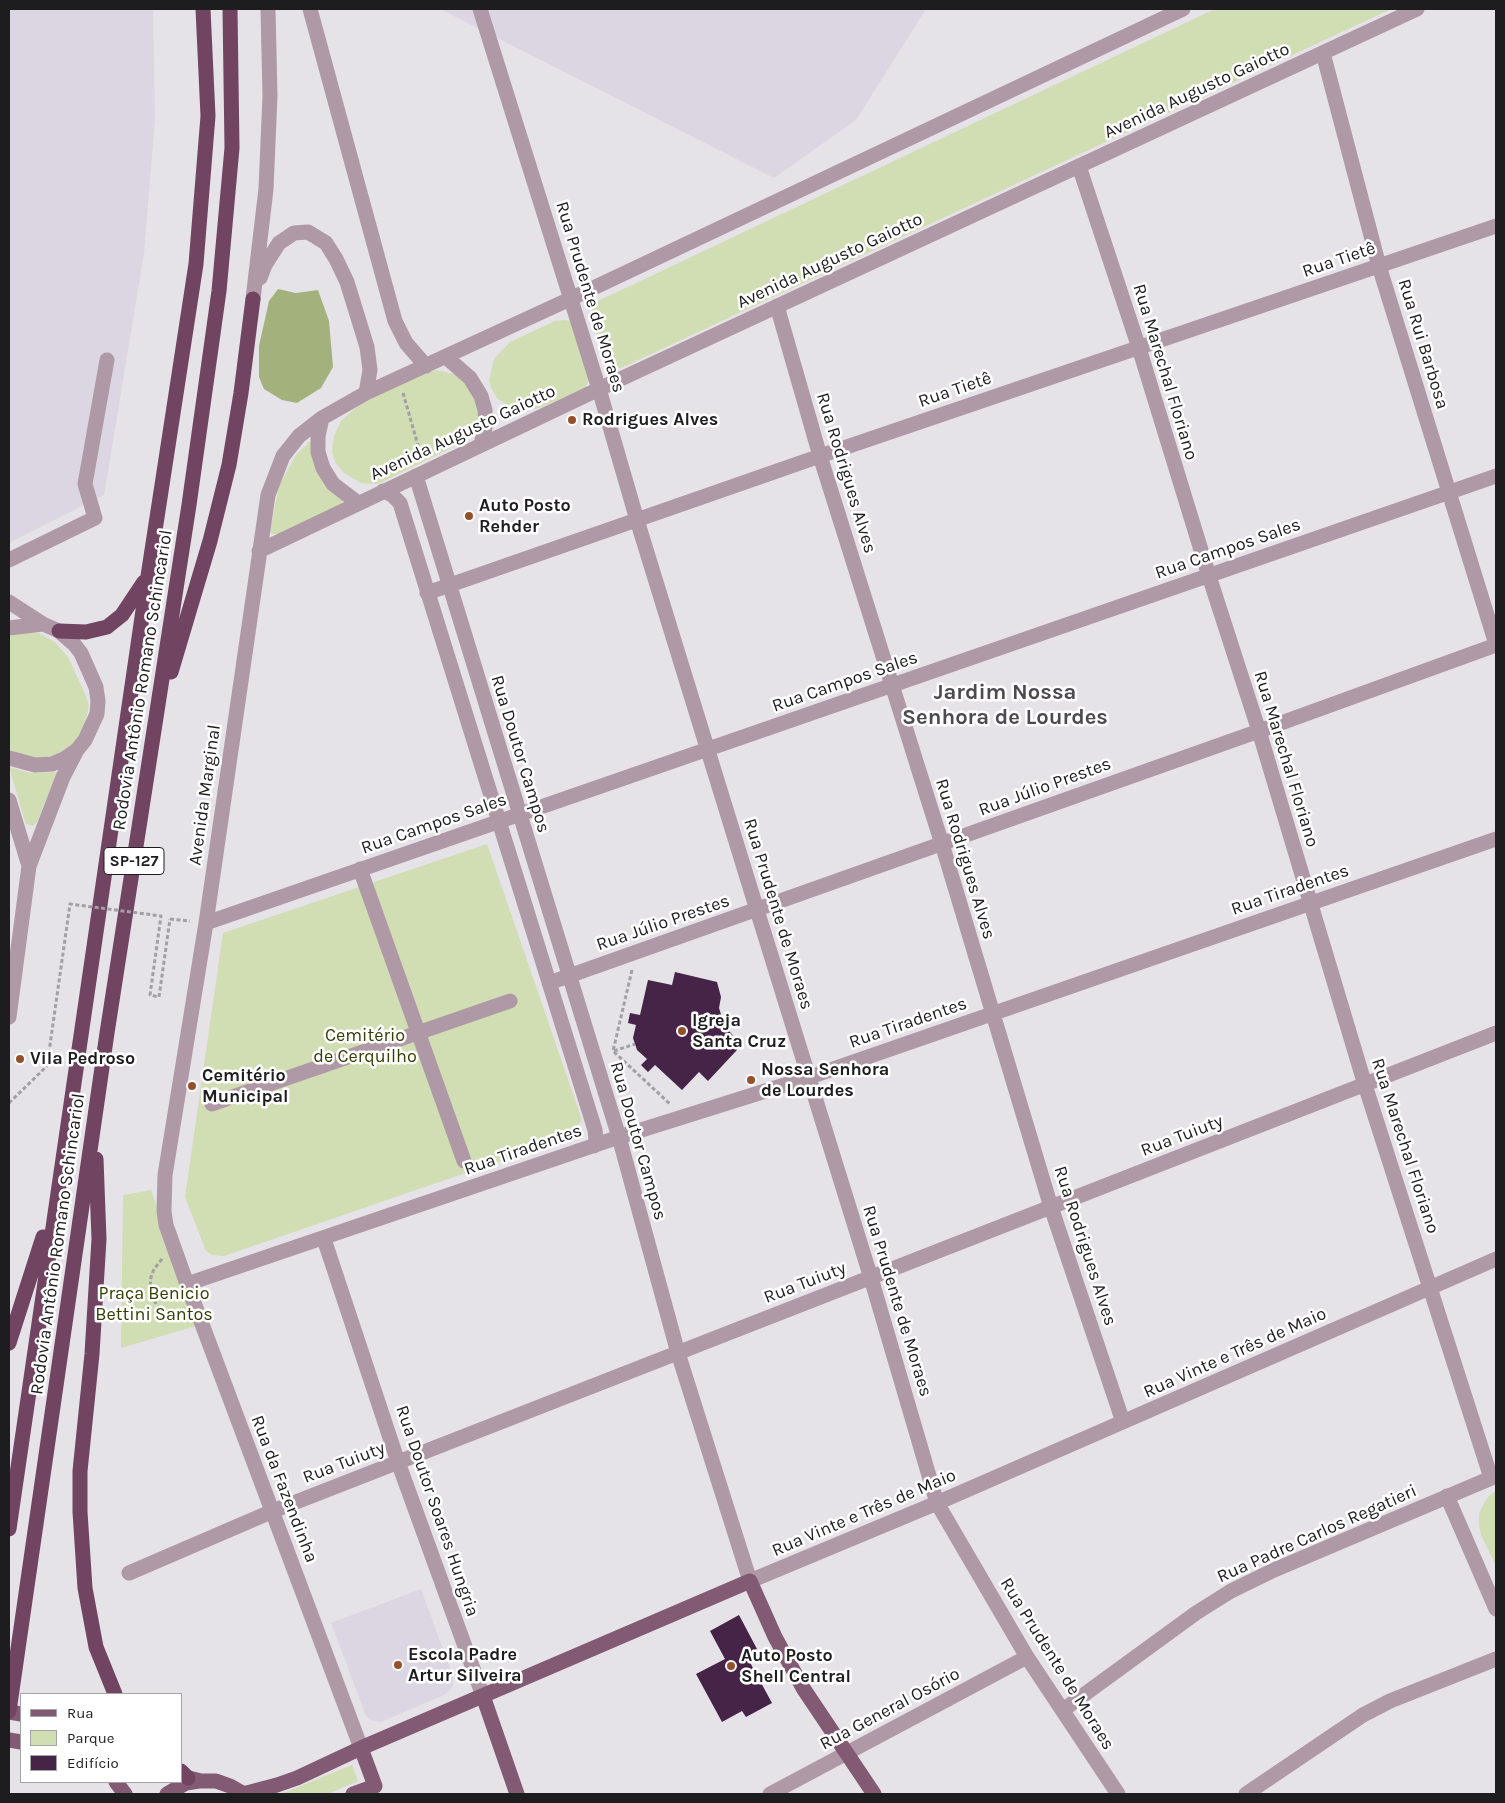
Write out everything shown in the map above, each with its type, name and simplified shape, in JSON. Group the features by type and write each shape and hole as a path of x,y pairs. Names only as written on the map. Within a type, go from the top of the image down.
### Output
{"highway":[{"name":"Rodovia Antônio Romano Schincariol","path":"9,1529 148,576 196,264 208,116 203,9"},
{"name":"Rodovia Antônio Romano Schincariol","path":"9,1712 219,291 232,148 230,9"},
{"path":"156,726 210,541 228,464 241,393 253,299"},
{"path":"59,630 86,632 107,627 122,616 148,576"},
{"path":"95,1121 99,1240 92,1354 80,1471 80,1512 85,1588 96,1646 114,1693"},
{"path":"9,1343 39,1254 62,1168"}],"main road":[{"name":"Rua Vinte e Três de Maio","path":"243,1794 297,1778 361,1748 750,1581"},
{"name":"Rua Doutor Campos","path":"750,1581 775,1637 803,1688 874,1794"},
{"name":"Rua Doutor Soares Hungria","path":"483,1696 517,1794"},
{"name":"Rua da Fazendinha","path":"361,1748 376,1790"},
{"path":"167,1794 186,1783 188,1776 216,1781 230,1786 243,1794"},
{"path":"117,1783 125,1794"},
{"path":"353,1794 376,1790"}],"street":[{"path":"253,299 266,180 270,96 268,9"},
{"path":"310,9 395,321 406,343 426,366"},
{"name":"Rua Prudente de Moraes","path":"480,9 599,389 756,910 810,1077 937,1503 1027,1657 1118,1794"},
{"path":"358,503 333,484 323,468 318,452 318,436 322,418 366,393 570,299 1183,9"},
{"name":"Avenida Augusto Gaiotto","path":"259,551 599,389 1417,9"},
{"name":"Rua Rui Barbosa","path":"1322,53 1379,266 1496,645"},
{"name":"Rua Marechal Floriano","path":"1079,166 1140,348 1209,576 1259,732 1365,1084 1494,1477"},
{"name":"Rua Tietê","path":"427,593 820,456 1496,226"},
{"path":"253,299 265,265 279,242 294,233 308,232 326,243 347,282 368,347 370,370 366,393"},
{"name":"Rua Rodrigues Alves","path":"777,306 820,456 942,844 1051,1207 1123,1422"},
{"path":"446,357 470,378 481,396 486,423 481,445"},
{"path":"9,560 95,518 85,484 107,360"},
{"name":"Avenida Marginal","path":"163,1196 164,1175 206,923 268,495 283,456 299,436 322,418"},
{"name":"Rua Doutor Campos","path":"420,474 449,585 620,1137 678,1353 750,1581"},
{"name":"Rua Campos Sales","path":"206,923 1496,476"},
{"path":"383,491 392,495 400,504 595,1130 596,1139 594,1146"},
{"path":"9,602 43,624 59,630 74,644 81,653 96,687 98,700 97,714 86,740 77,750 63,777 29,866 9,1018"},
{"path":"9,628 43,624"},
{"name":"Rua Júlio Prestes","path":"549,983 1259,732 1496,645"},
{"path":"9,758 35,765 52,764 77,750"},
{"path":"9,800 29,866"},
{"name":"Rua Tiradentes","path":"187,1284 620,1137 810,1077 1496,839"},
{"path":"360,869 464,1160"},
{"path":"212,1104 510,1001"},
{"name":"Rua Tuiuty","path":"129,1573 273,1511 1496,1033"},
{"name":"Rua da Fazendinha","path":"163,1196 166,1225 187,1284 361,1748"},
{"name":"Rua Doutor Soares Hungria","path":"324,1239 398,1462 483,1696"},
{"name":"Rua Vinte e Três de Maio","path":"750,1581 937,1503 1496,1259"},
{"name":"Rua Padre Carlos Regatieri","path":"1063,1710 1196,1613 1230,1591 1274,1570 1494,1477"},
{"path":"1447,1496 1496,1609"},
{"name":"Rua General Osório","path":"770,1794 1027,1657"},
{"path":"1246,1794 1363,1714 1390,1701 1496,1659"}],"path":[{"path":"398,378 420,474"},
{"path":"9,1103 47,1066 70,904 161,916 150,995 159,997 170,920"},
{"path":"613,1051 633,967 630,955"},
{"path":"594,1057 635,1044"},
{"path":"613,1051 676,1109 679,1118"},
{"path":"175,1250 160,1261 154,1269 150,1286 152,1296 162,1311 171,1315 180,1317 199,1315"}],"shaded area":[{"path":"9,9 153,9 155,120 144,253 104,495 9,543"},
{"path":"440,9 926,9 856,120 774,178"},
{"name":"Escola Padre Artur Silveira","path":"421,1589 453,1676 453,1686 446,1694 381,1722 373,1721 366,1716 331,1623"}],"green space":[{"path":"1215,9 1391,9 621,368 612,366 605,361 592,314 592,306 596,302"},
{"path":"278,289 296,293 318,290 329,321 333,367 321,388 297,403 282,400 264,389 259,377 259,346 269,301"},
{"path":"565,320 571,323 589,377 585,388 539,408 528,410 518,410 497,398 489,380 494,359 510,342 555,321"},
{"path":"436,370 457,375 475,396 479,417 474,429 453,447 378,484 361,483 344,473 335,462 332,451 334,436 341,421 360,404 424,373"},
{"path":"312,441 343,502 339,506 279,534 272,534 270,531 279,486 296,455"},
{"path":"19,632 39,633 55,642 68,657 89,706 84,727 74,743 57,754 38,759 9,752 9,637"},
{"path":"9,767 30,773 57,772 37,822 33,826 26,824"},
{"name":"Cemitério de Cerquilho","path":"487,844 582,1120 567,1138 224,1256 212,1255 206,1251 185,1197 223,933"},
{"name":"Praça Benicio Bettini Santos","path":"151,1190 196,1326 121,1348 123,1195"},
{"path":"1496,1491 1496,1566 1481,1535 1479,1514 1489,1496"},
{"path":"352,1765 358,1781 328,1794 281,1794"}],"building":[{"name":"Igreja Santa Cruz","path":"675,972 717,982 721,997 719,1008 725,1027 732,1034 737,1050 708,1081 699,1072 682,1090 655,1065 648,1072 641,1065 647,1059 637,1050 633,1038 636,1025 628,1023 630,1013 640,1015 648,980 672,985"},
{"name":"Auto Posto Shell Central","path":"739,1615 757,1649 746,1655 772,1703 746,1717 742,1711 722,1722 696,1674 725,1659 710,1631"}],"place":[{"name":"Rodrigues Alves","path":"572,420"},
{"name":"Auto Posto Rehder","path":"469,516"},
{"name":"Igreja Santa Cruz","path":"682,1031"},
{"name":"Vila Pedroso","path":"20,1059"},
{"name":"Nossa Senhora de Lourdes","path":"751,1080"},
{"name":"Cemitério Municipal","path":"192,1086"},
{"name":"Escola Padre Artur Silveira","path":"398,1665"},
{"name":"Auto Posto Shell Central","path":"731,1666"}],"district":[{"name":"Jardim Nossa Senhora de Lourdes","path":"1005,706"}]}
